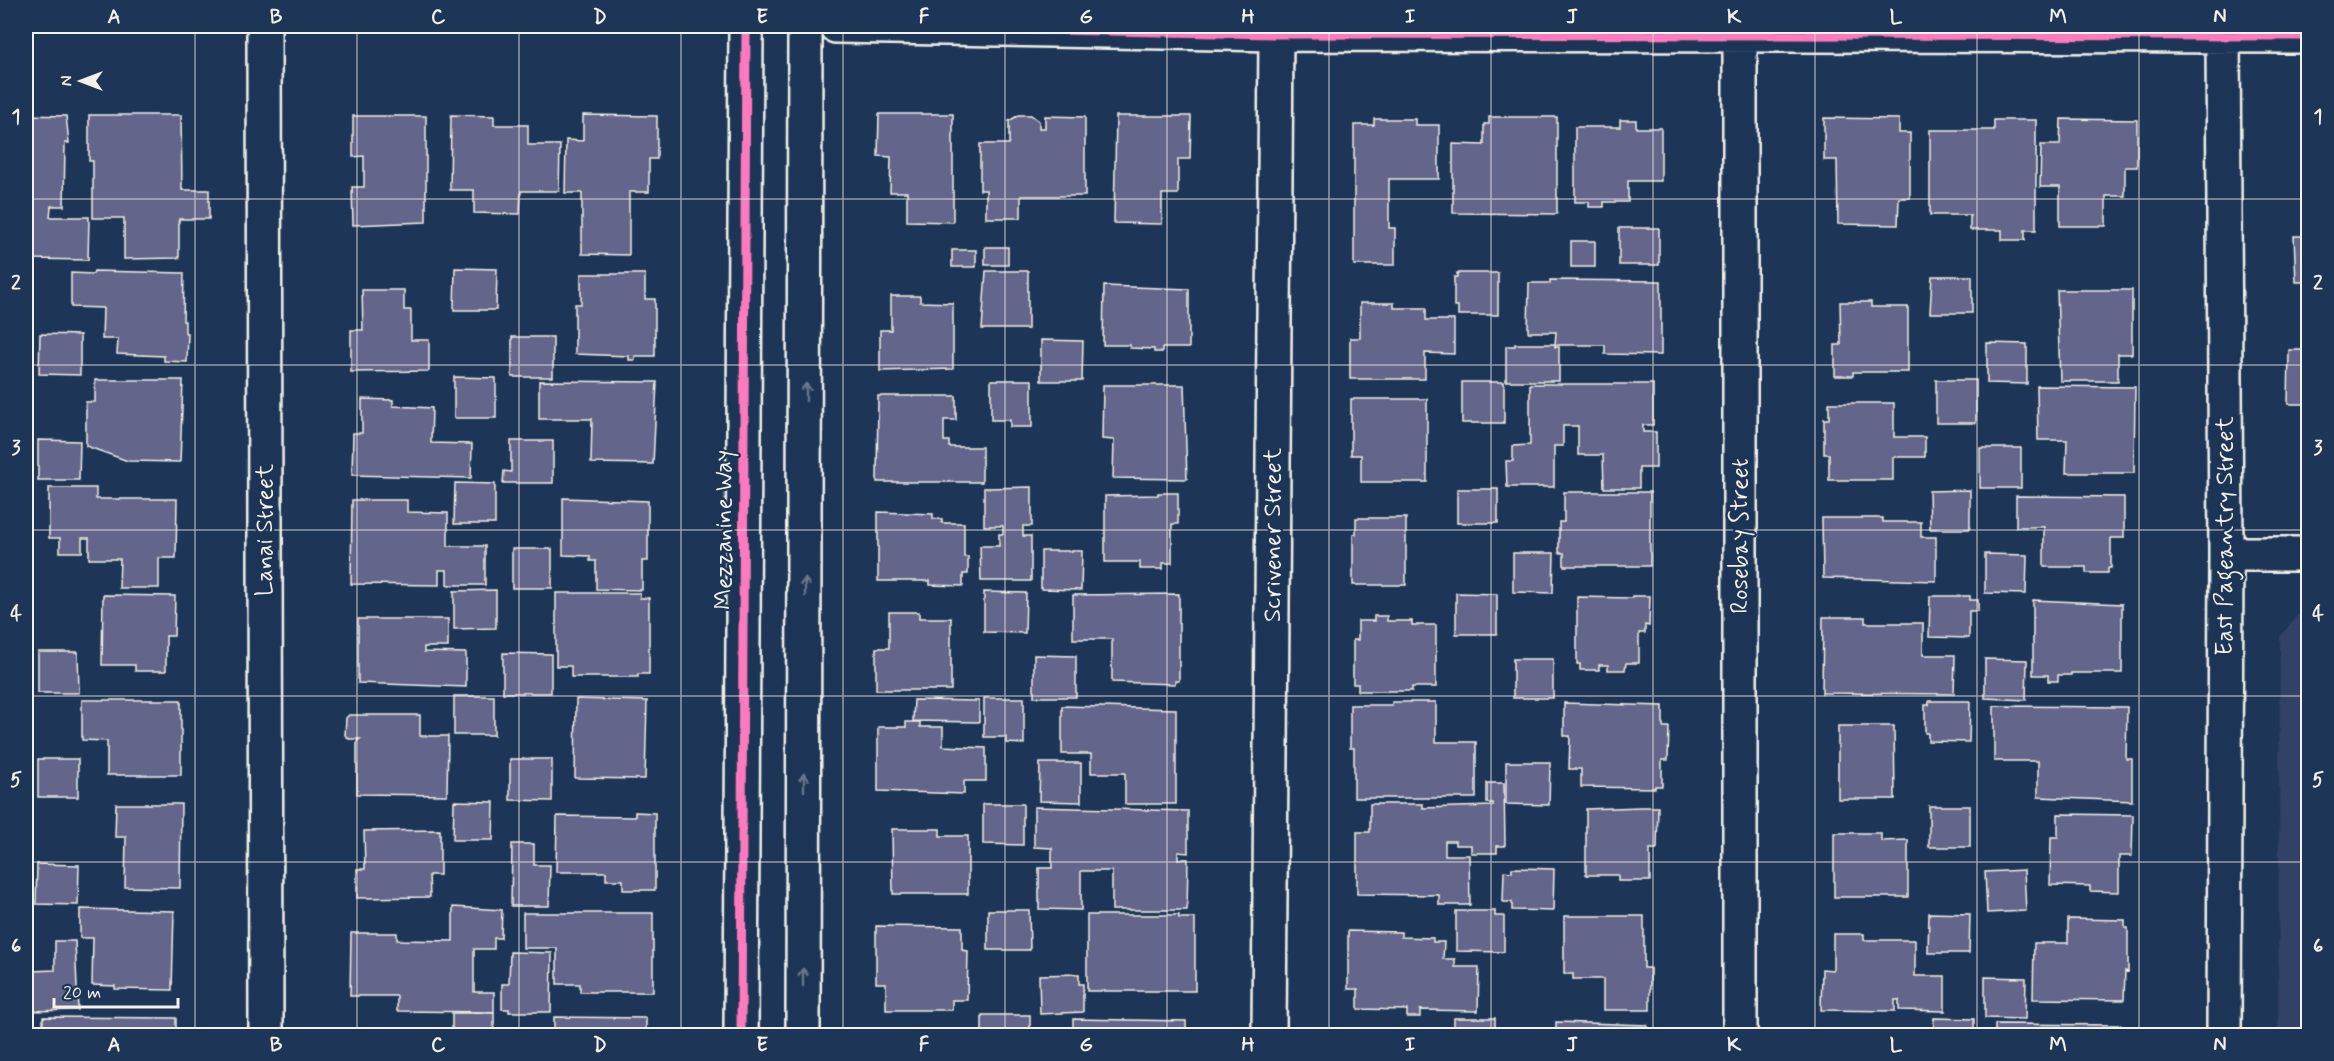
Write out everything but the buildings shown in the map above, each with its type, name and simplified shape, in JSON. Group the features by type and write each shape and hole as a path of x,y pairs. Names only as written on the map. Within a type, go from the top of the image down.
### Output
{"street":[{"name":"Lanai Street","path":"264,26 266,1035"},
{"name":"Mezzanine Way","path":"741,1035 746,26"},
{"path":"803,1035 805,26"},
{"path":"836,26 1276,34 2308,36"},
{"name":"Scrivener Street","path":"1269,1035 1276,34"},
{"name":"Rosebay Street","path":"1740,36 1740,1035"},
{"name":"East Pageantry Street","path":"2223,36 2226,554 2223,1035"},
{"path":"2226,554 2308,554"}],"shaded area":[{"path":"2300,612 2308,612 2308,1035 2278,1035 2280,637"}],"cycle path":[{"path":"741,1036 746,26"},
{"path":"836,26 1276,34 2308,36"}]}
